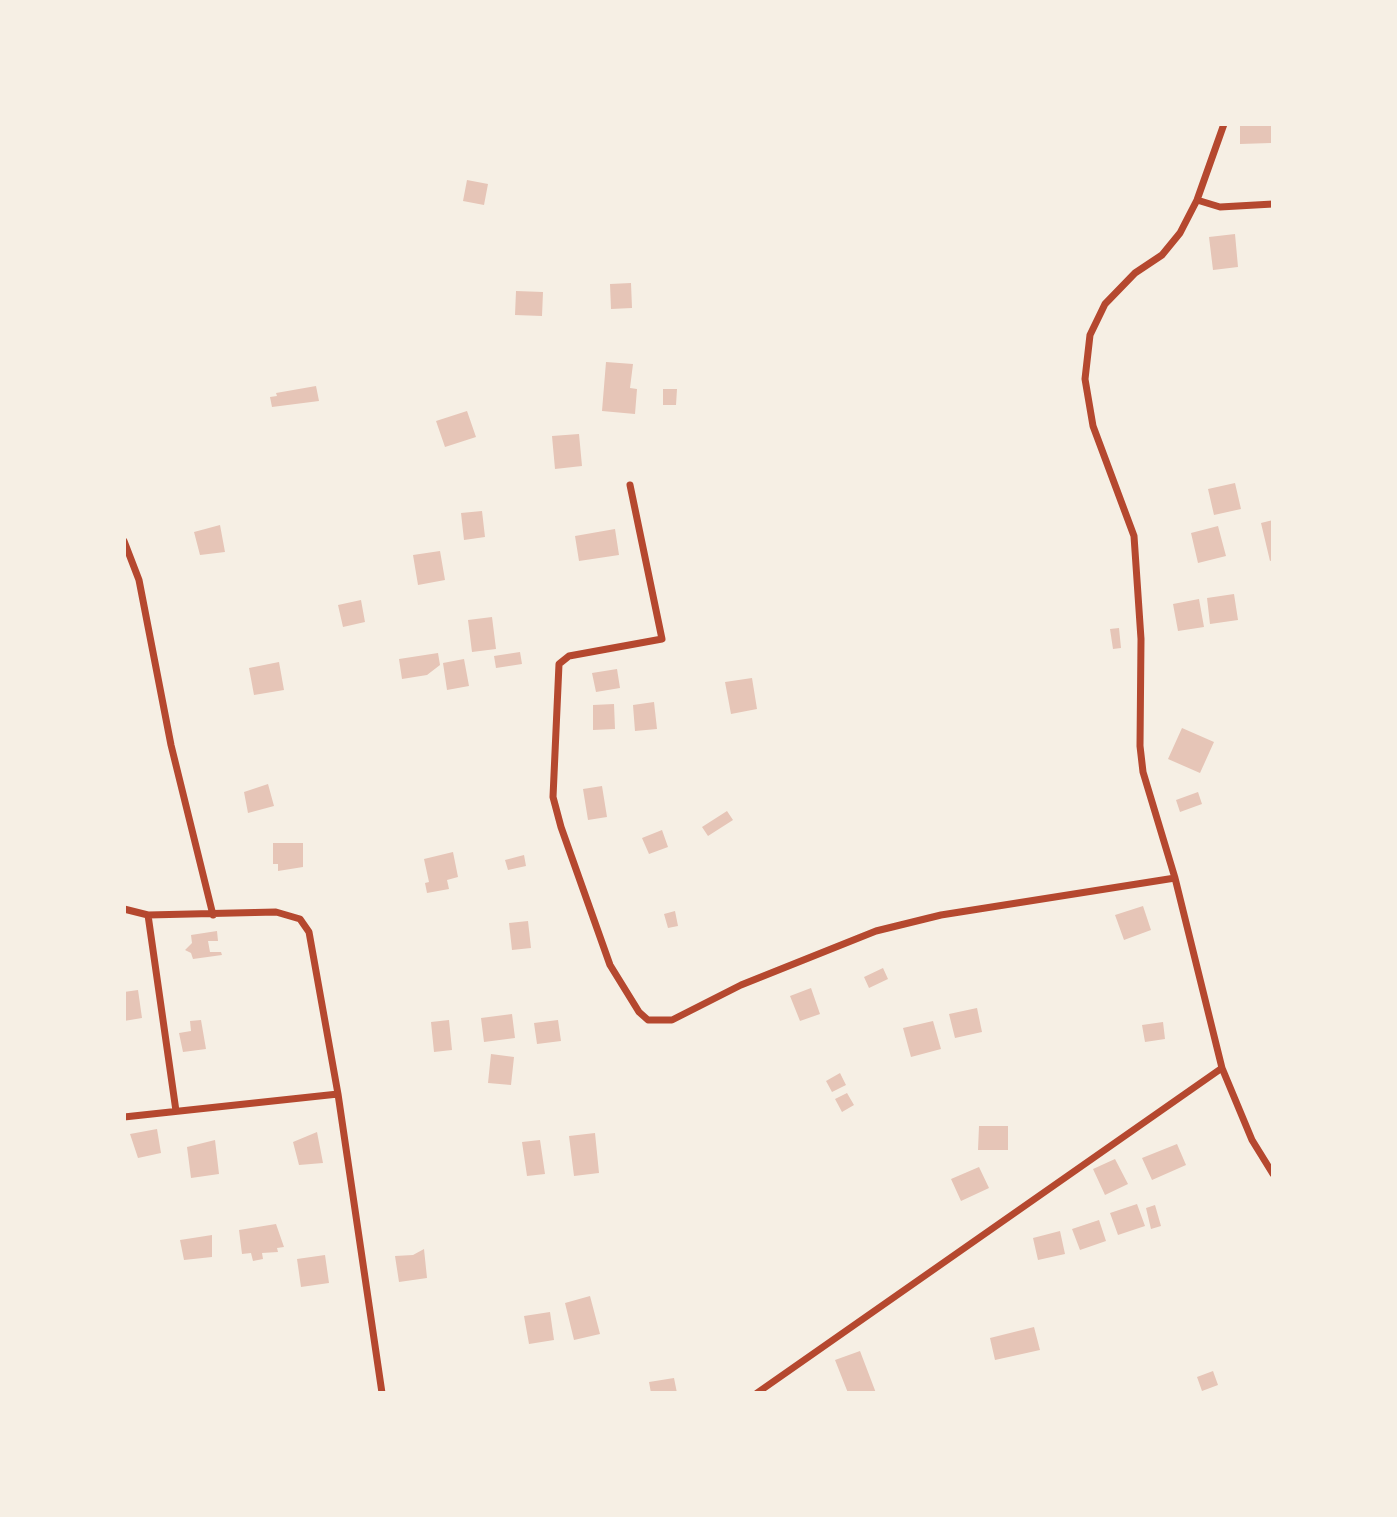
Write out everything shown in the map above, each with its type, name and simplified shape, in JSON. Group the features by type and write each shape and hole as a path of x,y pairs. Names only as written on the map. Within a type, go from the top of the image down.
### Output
{"street":[{"path":"1224,124 1197,200 1180,233 1162,255 1135,273 1105,304 1090,335 1085,379 1093,426 1134,536 1141,639 1140,746 1143,772 1175,878 1222,1068 1252,1140 1273,1174"},
{"path":"1197,200 1220,207 1273,204"},
{"path":"630,485 662,639 569,656 559,664 553,797 610,965 639,1012 648,1020 672,1020 741,985 876,931 942,915 1175,878"},
{"path":"124,541 139,580 171,745 213,915"},
{"path":"124,909 148,915 276,912 300,919 309,932 338,1094 382,1393"},
{"path":"148,915 176,1111"},
{"path":"757,1393 1222,1068"},
{"path":"124,1117 338,1094"}],"building":[{"path":"1240,124 1271,124 1271,143 1240,144"},
{"path":"467,180 488,184 484,205 463,201"},
{"path":"1235,234 1238,267 1213,270 1209,237"},
{"path":"631,283 632,308 611,309 610,284"},
{"path":"516,291 543,292 542,316 515,315"},
{"path":"606,362 633,364 630,388 637,389 635,414 602,411"},
{"path":"316,386 319,401 272,407 270,397 277,396 276,393"},
{"path":"663,389 677,389 676,405 663,405"},
{"path":"467,411 476,437 445,447 436,421"},
{"path":"579,434 582,466 555,469 552,436"},
{"path":"1235,483 1241,509 1214,515 1208,489"},
{"path":"482,511 485,537 464,540 461,513"},
{"path":"1273,520 1273,560 1270,561 1261,523"},
{"path":"220,525 225,552 200,555 194,532"},
{"path":"1218,526 1226,556 1198,563 1191,533"},
{"path":"615,529 619,555 579,561 575,536"},
{"path":"440,551 445,580 418,585 413,555"},
{"path":"1234,594 1238,620 1210,624 1207,598"},
{"path":"1199,599 1204,627 1178,631 1173,604"},
{"path":"361,600 365,622 343,627 338,605"},
{"path":"492,617 496,649 472,652 468,620"},
{"path":"1119,628 1121,648 1113,649 1110,629"},
{"path":"520,652 522,664 496,668 494,656"},
{"path":"438,653 440,665 427,675 402,679 399,659"},
{"path":"464,659 469,686 447,690 443,663"},
{"path":"279,662 284,690 254,695 249,668"},
{"path":"617,669 620,688 596,692 592,673"},
{"path":"752,678 757,709 731,714 725,682"},
{"path":"654,702 657,729 635,731 633,705"},
{"path":"614,704 615,729 593,730 593,705"},
{"path":"1182,728 1214,742 1200,773 1168,759"},
{"path":"268,784 274,806 248,813 244,792"},
{"path":"602,786 607,817 588,820 583,789"},
{"path":"1198,792 1202,804 1180,812 1176,800"},
{"path":"727,811 733,820 708,836 702,827"},
{"path":"662,830 668,847 649,854 642,838"},
{"path":"273,843 303,843 303,867 278,871 278,864 273,864"},
{"path":"453,852 458,877 447,880 449,889 427,893 425,883 429,882 424,859"},
{"path":"524,855 526,866 508,870 505,860"},
{"path":"1143,906 1151,930 1124,940 1115,915"},
{"path":"675,911 678,926 668,928 664,914"},
{"path":"528,921 531,948 512,950 509,923"},
{"path":"217,931 218,941 208,941 210,952 221,952 222,955 193,959 191,953 185,950 192,943 191,935"},
{"path":"883,968 888,979 869,988 864,977"},
{"path":"811,988 820,1014 800,1021 790,996"},
{"path":"138,990 142,1018 124,1021 124,992"},
{"path":"977,1008 982,1032 955,1038 949,1014"},
{"path":"512,1014 515,1038 484,1042 481,1018"},
{"path":"201,1020 206,1049 183,1052 179,1033 191,1031 190,1021"},
{"path":"449,1020 452,1050 434,1052 431,1022"},
{"path":"558,1020 561,1041 537,1044 534,1023"},
{"path":"933,1021 941,1049 911,1057 903,1028"},
{"path":"1163,1022 1165,1039 1145,1042 1142,1025"},
{"path":"491,1054 514,1057 511,1085 488,1083"},
{"path":"840,1073 846,1085 832,1092 826,1081"},
{"path":"847,1093 854,1105 842,1112 835,1099"},
{"path":"979,1126 1008,1126 1008,1150 978,1150"},
{"path":"157,1129 161,1153 138,1158 130,1134"},
{"path":"317,1132 323,1163 299,1165 293,1142"},
{"path":"595,1133 599,1173 574,1176 569,1136"},
{"path":"215,1140 219,1174 191,1178 187,1147"},
{"path":"540,1140 545,1174 527,1176 522,1142"},
{"path":"1177,1144 1186,1165 1152,1180 1142,1158"},
{"path":"1115,1159 1128,1184 1105,1195 1093,1169"},
{"path":"979,1167 989,1188 961,1201 951,1179"},
{"path":"1137,1204 1145,1226 1118,1235 1110,1213"},
{"path":"1155,1205 1161,1226 1151,1229 1146,1208"},
{"path":"1099,1220 1106,1241 1080,1250 1072,1229"},
{"path":"276,1224 284,1247 277,1248 278,1252 262,1253 263,1259 253,1261 251,1253 242,1254 239,1230"},
{"path":"1060,1231 1065,1254 1038,1260 1033,1238"},
{"path":"212,1235 212,1257 184,1260 180,1240"},
{"path":"424,1249 427,1278 399,1282 395,1256 413,1255"},
{"path":"325,1255 329,1283 301,1287 297,1259"},
{"path":"590,1296 600,1334 574,1340 565,1303"},
{"path":"550,1312 554,1340 529,1344 524,1316"},
{"path":"1034,1327 1040,1350 995,1360 990,1338"},
{"path":"860,1351 876,1393 848,1393 835,1360"},
{"path":"1213,1371 1218,1385 1202,1391 1197,1377"},
{"path":"674,1378 677,1393 651,1393 649,1382"}]}
